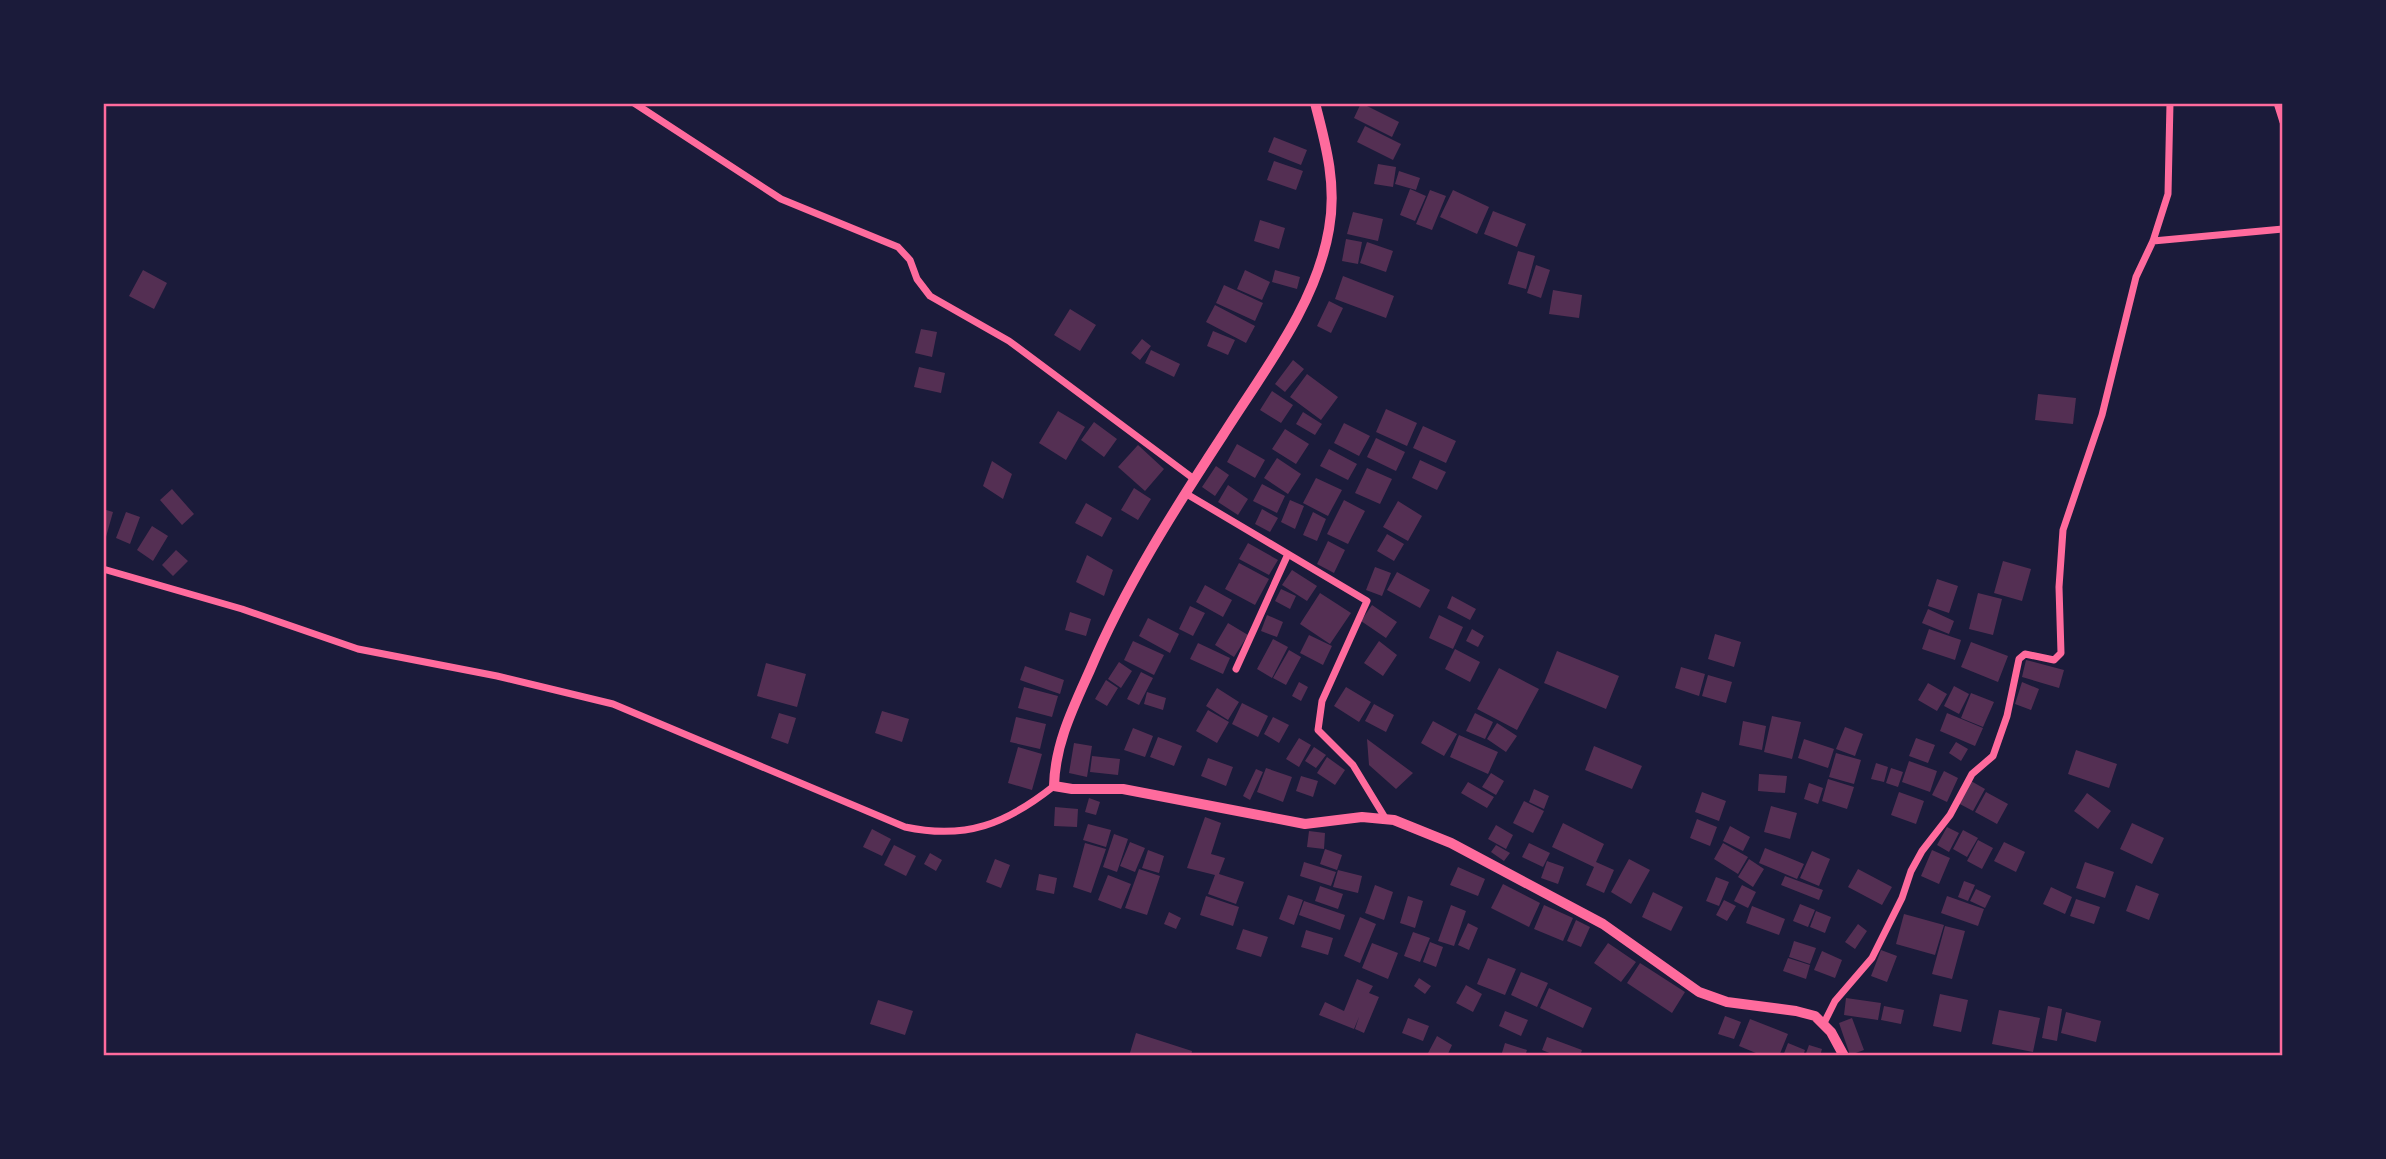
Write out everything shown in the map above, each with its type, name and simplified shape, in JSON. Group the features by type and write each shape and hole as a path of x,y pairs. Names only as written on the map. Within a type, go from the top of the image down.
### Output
{"street":[{"path":"634,103 780,199 898,247 910,260 917,279 930,296 1009,341 1194,479"},
{"path":"103,569 242,609 347,646 497,676 613,704 905,827 948,833 984,827 1024,808 1054,786 1063,734 1098,651 1136,576 1297,317 1320,269 1330,228 1333,188 1315,103"},
{"path":"1824,1023 1835,1001 1872,958 1922,851 1950,815 1972,774 1993,756 2007,716 2011,683 2019,659 2025,654 2054,660 2061,653 2059,587 2063,530 2102,415 2136,277 2154,242 2168,194 2169,103"},
{"path":"2277,103 2283,122"},
{"path":"2154,242 2283,229"},
{"path":"1185,494 1367,601 1322,701 1318,730 1353,765 1384,816"},
{"path":"1236,669 1288,554"},
{"path":"1054,786 1072,789 1123,789 1305,824 1384,816 1451,843 1603,924 1699,992 1727,1002 1796,1010 1824,1023 1844,1056"}],"building":[{"path":"1361,103 1399,122 1392,137 1354,118"},
{"path":"1365,126 1401,144 1393,160 1357,142"},
{"path":"1274,137 1307,150 1301,165 1268,152"},
{"path":"1274,161 1303,171 1296,190 1267,180"},
{"path":"1378,164 1396,167 1393,187 1374,184"},
{"path":"1399,171 1420,178 1416,190 1395,184"},
{"path":"1410,189 1426,196 1415,221 1400,215"},
{"path":"1430,190 1446,196 1432,230 1416,224"},
{"path":"1453,190 1489,207 1477,234 1440,217"},
{"path":"1493,211 1526,224 1517,247 1484,234"},
{"path":"1353,212 1383,219 1378,241 1347,234"},
{"path":"1260,220 1285,228 1279,249 1254,241"},
{"path":"1346,239 1362,242 1358,264 1342,261"},
{"path":"1367,242 1393,251 1386,272 1360,263"},
{"path":"1518,251 1535,256 1526,289 1508,284"},
{"path":"1536,265 1550,270 1541,298 1527,293"},
{"path":"143,270 167,283 154,309 129,296"},
{"path":"1245,270 1270,282 1262,300 1237,289"},
{"path":"1275,270 1300,277 1297,289 1272,282"},
{"path":"1343,276 1394,296 1386,318 1335,299"},
{"path":"1224,285 1263,303 1255,321 1216,303"},
{"path":"1553,290 1582,295 1579,318 1549,314"},
{"path":"1329,301 1343,308 1331,333 1317,326"},
{"path":"1215,305 1255,326 1246,343 1206,322"},
{"path":"1070,309 1096,325 1080,351 1054,335"},
{"path":"921,329 937,332 932,357 915,353"},
{"path":"1213,331 1235,340 1228,355 1207,346"},
{"path":"1142,339 1151,346 1140,360 1131,353"},
{"path":"1151,350 1180,364 1174,377 1145,363"},
{"path":"1293,360 1304,369 1285,392 1275,384"},
{"path":"919,367 945,373 941,393 914,387"},
{"path":"1307,374 1338,397 1321,420 1290,397"},
{"path":"1272,391 1293,405 1281,423 1260,410"},
{"path":"2038,394 2076,398 2073,424 2035,420"},
{"path":"1386,409 1417,423 1407,446 1376,432"},
{"path":"1058,411 1085,427 1066,460 1039,443"},
{"path":"1303,412 1322,424 1315,435 1296,424"},
{"path":"1094,422 1117,439 1104,457 1081,440"},
{"path":"1344,423 1370,436 1359,456 1334,443"},
{"path":"1423,426 1456,441 1446,463 1413,448"},
{"path":"1285,429 1309,444 1296,464 1272,449"},
{"path":"1376,438 1405,452 1396,471 1367,457"},
{"path":"1237,444 1265,460 1255,478 1227,462"},
{"path":"1138,445 1164,469 1145,491 1118,467"},
{"path":"1329,449 1357,464 1348,480 1320,466"},
{"path":"1277,458 1301,474 1288,494 1264,478"},
{"path":"1420,460 1446,472 1437,490 1412,478"},
{"path":"992,461 1012,474 1003,499 983,486"},
{"path":"1216,466 1229,475 1215,496 1202,487"},
{"path":"1367,468 1392,479 1380,504 1355,493"},
{"path":"1316,478 1342,490 1328,516 1303,503"},
{"path":"1262,484 1285,496 1277,513 1253,501"},
{"path":"1228,485 1248,499 1238,515 1218,502"},
{"path":"1134,488 1151,499 1138,520 1121,510"},
{"path":"172,489 194,514 182,525 160,500"},
{"path":"1290,500 1304,506 1295,529 1281,522"},
{"path":"1344,500 1365,511 1348,544 1327,534"},
{"path":"1398,501 1422,516 1408,541 1383,527"},
{"path":"1086,503 1112,518 1102,537 1075,523"},
{"path":"103,509 113,512 104,544 103,543"},
{"path":"1262,509 1278,518 1270,532 1255,524"},
{"path":"126,512 140,517 130,544 116,538"},
{"path":"1313,512 1326,519 1317,541 1303,535"},
{"path":"152,526 168,536 153,561 137,550"},
{"path":"1387,534 1404,544 1394,561 1377,551"},
{"path":"1328,541 1345,550 1334,573 1317,564"},
{"path":"1248,543 1278,560 1269,575 1239,559"},
{"path":"176,550 188,561 173,576 162,565"},
{"path":"1087,555 1113,570 1104,596 1076,582"},
{"path":"2003,561 2031,569 2022,601 1994,593"},
{"path":"1239,563 1269,579 1255,605 1225,589"},
{"path":"1375,567 1391,573 1382,596 1366,590"},
{"path":"1292,570 1317,586 1307,601 1282,585"},
{"path":"1397,572 1430,590 1420,608 1387,590"},
{"path":"1937,579 1958,586 1949,613 1928,606"},
{"path":"1205,585 1232,600 1223,617 1196,602"},
{"path":"1281,589 1296,596 1290,609 1275,601"},
{"path":"1320,593 1351,613 1330,644 1300,624"},
{"path":"1978,593 2002,599 1993,635 1969,629"},
{"path":"1452,596 1476,609 1470,620 1447,608"},
{"path":"1372,605 1397,622 1386,638 1361,621"},
{"path":"1190,606 1205,613 1193,636 1179,629"},
{"path":"1928,609 1954,621 1949,634 1922,623"},
{"path":"1070,612 1091,619 1086,636 1065,630"},
{"path":"1267,615 1283,622 1277,637 1261,631"},
{"path":"1439,615 1463,627 1453,649 1429,638"},
{"path":"1148,618 1179,634 1170,653 1139,636"},
{"path":"1228,623 1248,635 1234,657 1215,645"},
{"path":"1472,629 1484,636 1478,647 1466,641"},
{"path":"1929,629 1961,640 1955,660 1922,649"},
{"path":"1715,634 1741,642 1734,667 1708,659"},
{"path":"1309,635 1332,646 1323,665 1300,653"},
{"path":"1273,639 1288,647 1272,678 1257,669"},
{"path":"1133,641 1164,655 1154,675 1124,660"},
{"path":"1379,641 1397,655 1383,676 1364,663"},
{"path":"1971,642 2008,656 1998,682 1961,667"},
{"path":"1198,643 1230,658 1223,674 1190,659"},
{"path":"1455,649 1480,662 1470,682 1445,669"},
{"path":"1289,650 1301,657 1286,685 1273,678"},
{"path":"1557,651 1619,676 1606,709 1544,683"},
{"path":"2026,660 2064,670 2059,688 2022,677"},
{"path":"1119,662 1132,671 1121,688 1108,679"},
{"path":"766,663 806,674 797,707 757,696"},
{"path":"1025,666 1064,680 1060,694 1020,680"},
{"path":"1681,667 1705,674 1699,696 1675,688"},
{"path":"1499,668 1539,689 1517,730 1477,709"},
{"path":"1141,672 1153,678 1139,705 1127,699"},
{"path":"1708,675 1732,682 1726,703 1702,696"},
{"path":"1106,680 1118,688 1107,706 1095,699"},
{"path":"1299,682 1308,687 1301,701 1292,696"},
{"path":"2022,682 2039,689 2031,710 2015,704"},
{"path":"1928,683 1947,694 1937,711 1918,700"},
{"path":"1954,686 1969,694 1959,714 1944,706"},
{"path":"1024,687 1058,696 1052,717 1018,708"},
{"path":"1346,687 1371,702 1359,722 1334,706"},
{"path":"1217,688 1239,702 1228,720 1206,706"},
{"path":"1147,692 1166,698 1163,710 1144,704"},
{"path":"1971,693 1994,702 1983,727 1961,718"},
{"path":"1242,703 1268,716 1258,737 1232,724"},
{"path":"1374,704 1394,715 1386,732 1365,721"},
{"path":"1208,710 1229,722 1217,743 1196,731"},
{"path":"882,711 909,719 902,742 875,733"},
{"path":"779,713 796,718 788,744 771,738"},
{"path":"1475,713 1493,722 1485,739 1466,731"},
{"path":"1947,713 1983,728 1975,746 1940,731"},
{"path":"1772,716 1801,722 1792,759 1764,752"},
{"path":"1016,717 1046,724 1040,749 1010,742"},
{"path":"1273,717 1289,725 1279,743 1264,734"},
{"path":"1433,721 1457,734 1444,756 1421,743"},
{"path":"1743,721 1766,726 1762,750 1739,745"},
{"path":"1497,723 1517,736 1506,752 1487,739"},
{"path":"1845,727 1863,734 1855,756 1836,749"},
{"path":"1133,728 1153,736 1145,757 1124,750"},
{"path":"1459,735 1498,752 1488,774 1450,757"},
{"path":"1158,737 1182,746 1174,766 1150,757"},
{"path":"1299,738 1311,745 1299,767 1286,759"},
{"path":"1916,738 1935,745 1928,763 1909,756"},
{"path":"1367,739 1413,773 1396,789 1369,765"},
{"path":"1804,739 1834,749 1828,768 1798,758"},
{"path":"1956,742 1968,749 1961,761 1949,753"},
{"path":"1074,743 1092,746 1087,777 1069,773"},
{"path":"1594,746 1642,766 1632,789 1585,770"},
{"path":"1018,747 1042,754 1032,790 1008,783"},
{"path":"1314,747 1326,755 1316,768 1305,761"},
{"path":"2076,750 2117,764 2109,788 2068,774"},
{"path":"1836,753 1861,760 1854,784 1829,777"},
{"path":"1092,756 1120,759 1118,775 1090,772"},
{"path":"1327,757 1345,770 1335,785 1317,773"},
{"path":"1208,758 1233,767 1226,786 1201,776"},
{"path":"1909,761 1937,771 1930,792 1902,782"},
{"path":"1876,763 1888,767 1884,782 1871,779"},
{"path":"1266,768 1292,777 1283,802 1257,792"},
{"path":"1891,768 1903,772 1898,787 1886,783"},
{"path":"1256,769 1263,772 1250,800 1243,796"},
{"path":"1944,771 1958,778 1947,802 1932,795"},
{"path":"1491,773 1504,781 1496,795 1482,787"},
{"path":"1759,774 1787,776 1785,793 1758,791"},
{"path":"1301,776 1318,781 1313,797 1296,791"},
{"path":"1828,779 1854,787 1847,809 1822,801"},
{"path":"1971,781 1985,789 1973,811 1958,803"},
{"path":"1468,782 1494,797 1487,808 1461,793"},
{"path":"1809,783 1823,788 1818,804 1804,799"},
{"path":"1534,789 1549,796 1544,809 1529,802"},
{"path":"1702,792 1726,801 1719,821 1695,812"},
{"path":"1899,792 1924,801 1916,824 1891,815"},
{"path":"1986,792 2008,804 1997,824 1975,812"},
{"path":"2087,793 2111,811 2098,829 2074,811"},
{"path":"1089,798 1100,802 1096,815 1085,812"},
{"path":"1524,801 1544,811 1533,833 1513,823"},
{"path":"1771,806 1797,813 1790,839 1764,832"},
{"path":"1055,807 1078,809 1077,827 1054,826"},
{"path":"1205,817 1221,823 1211,854 1225,858 1219,874 1244,882 1236,904 1208,894 1215,875 1187,868"},
{"path":"1697,819 1717,827 1710,846 1690,838"},
{"path":"1563,823 1604,844 1596,862 1614,870 1604,893 1586,885 1594,867 1552,847"},
{"path":"2132,823 2164,838 2152,864 2120,849"},
{"path":"1088,824 1111,830 1106,847 1083,840"},
{"path":"1496,825 1513,835 1506,849 1488,839"},
{"path":"1730,826 1750,837 1743,851 1723,841"},
{"path":"1947,827 1959,833 1949,852 1937,845"},
{"path":"872,829 891,839 882,856 863,847"},
{"path":"1963,830 1978,838 1967,857 1953,849"},
{"path":"1309,831 1325,833 1324,849 1307,847"},
{"path":"1114,834 1128,839 1117,872 1103,867"},
{"path":"1978,840 1993,848 1982,869 1967,861"},
{"path":"1130,842 1145,848 1135,872 1120,866"},
{"path":"2004,842 2025,852 2016,872 1994,861"},
{"path":"1085,843 1106,849 1091,893 1073,887"},
{"path":"1529,843 1550,853 1543,867 1522,857"},
{"path":"1723,843 1748,857 1738,874 1714,859"},
{"path":"894,845 916,856 906,876 884,865"},
{"path":"1496,845 1510,853 1504,861 1491,852"},
{"path":"1765,848 1804,864 1797,879 1759,863"},
{"path":"1325,849 1342,855 1337,870 1320,864"},
{"path":"1148,850 1164,856 1159,873 1142,868"},
{"path":"1932,850 1950,858 1939,884 1921,876"},
{"path":"1812,851 1830,859 1819,886 1800,878"},
{"path":"930,853 942,860 936,871 924,864"},
{"path":"995,859 1010,865 1001,888 986,882"},
{"path":"1629,859 1650,870 1631,904 1611,892"},
{"path":"1749,859 1764,869 1753,887 1738,877"},
{"path":"1547,861 1564,867 1558,884 1541,878"},
{"path":"1304,862 1336,872 1331,886 1300,876"},
{"path":"2085,862 2114,872 2105,898 2076,888"},
{"path":"1458,867 1485,879 1478,896 1450,885"},
{"path":"1139,869 1160,876 1147,915 1125,908"},
{"path":"1858,869 1892,887 1882,905 1848,887"},
{"path":"1338,870 1362,876 1358,893 1333,887"},
{"path":"1039,874 1057,878 1054,894 1036,890"},
{"path":"1108,875 1131,884 1121,909 1098,900"},
{"path":"1785,876 1823,890 1819,900 1781,885"},
{"path":"1716,877 1729,882 1719,906 1706,901"},
{"path":"1964,881 1975,885 1968,901 1958,897"},
{"path":"1503,884 1540,903 1529,927 1491,908"},
{"path":"1375,885 1393,892 1384,920 1365,913"},
{"path":"1742,885 1756,892 1748,908 1734,901"},
{"path":"2136,885 2159,894 2149,920 2126,911"},
{"path":"1320,886 1343,894 1338,909 1315,901"},
{"path":"2051,887 2072,897 2065,914 2043,904"},
{"path":"1976,889 1991,896 1985,908 1970,901"},
{"path":"1653,892 1683,907 1671,931 1642,917"},
{"path":"1288,895 1303,900 1294,925 1279,919"},
{"path":"1206,896 1239,907 1233,926 1200,915"},
{"path":"1408,896 1423,901 1415,928 1400,923"},
{"path":"1947,896 1984,909 1978,926 1941,913"},
{"path":"2076,899 2100,907 2094,924 2070,916"},
{"path":"1724,900 1736,906 1727,921 1716,915"},
{"path":"1304,901 1345,915 1340,930 1299,915"},
{"path":"1800,904 1815,910 1808,927 1793,921"},
{"path":"1451,905 1466,911 1454,946 1438,941"},
{"path":"1544,905 1573,918 1563,941 1534,929"},
{"path":"1752,906 1785,919 1779,935 1746,923"},
{"path":"1816,911 1831,917 1825,933 1810,927"},
{"path":"1169,912 1181,918 1176,929 1164,924"},
{"path":"1904,914 1944,925 1935,955 1896,944"},
{"path":"1360,917 1376,924 1360,963 1344,956"},
{"path":"1576,920 1590,927 1581,947 1567,941"},
{"path":"1468,923 1478,928 1469,950 1458,945"},
{"path":"1858,924 1867,931 1855,949 1845,942"},
{"path":"1945,926 1965,931 1952,979 1932,974"},
{"path":"1243,929 1268,937 1261,957 1236,949"},
{"path":"1306,930 1333,938 1328,955 1301,947"},
{"path":"1413,932 1430,938 1420,962 1404,956"},
{"path":"1794,941 1816,948 1810,964 1789,957"},
{"path":"1430,942 1443,947 1436,967 1423,962"},
{"path":"1372,943 1398,953 1388,979 1362,968"},
{"path":"1608,943 1636,962 1621,982 1594,963"},
{"path":"1881,950 1897,956 1887,982 1871,976"},
{"path":"1822,951 1842,960 1835,978 1814,970"},
{"path":"1488,958 1516,969 1505,995 1477,984"},
{"path":"1788,958 1810,965 1806,979 1783,971"},
{"path":"1640,963 1685,992 1672,1013 1627,983"},
{"path":"1521,972 1548,983 1537,1007 1511,995"},
{"path":"1419,978 1431,986 1425,994 1414,986"},
{"path":"1357,979 1373,986 1369,993 1379,997 1364,1033 1355,1029 1359,1017 1354,1029 1319,1015 1325,1002 1344,1011"},
{"path":"1466,985 1482,994 1473,1012 1456,1003"},
{"path":"1549,988 1592,1008 1583,1028 1540,1008"},
{"path":"1940,994 1968,1000 1961,1032 1933,1026"},
{"path":"1846,998 1881,1003 1878,1020 1844,1015"},
{"path":"878,1000 913,1011 905,1035 870,1024"},
{"path":"1884,1006 1904,1010 1901,1024 1881,1020"},
{"path":"2048,1006 2062,1009 2057,1041 2042,1038"},
{"path":"1999,1010 2040,1018 2033,1052 1992,1044"},
{"path":"1505,1011 1528,1020 1521,1036 1499,1026"},
{"path":"2066,1012 2101,1021 2096,1042 2061,1033"},
{"path":"1725,1016 1741,1022 1734,1039 1718,1034"},
{"path":"1408,1018 1429,1026 1423,1041 1402,1033"},
{"path":"1852,1018 1864,1050 1850,1055 1839,1023"},
{"path":"1750,1019 1788,1034 1779,1056 1763,1056 1739,1046"},
{"path":"1136,1033 1192,1051 1191,1056 1129,1056"},
{"path":"1437,1036 1452,1045 1447,1056 1427,1055"},
{"path":"1547,1037 1582,1050 1580,1056 1557,1056 1542,1050"},
{"path":"1505,1043 1527,1050 1525,1056 1501,1056"},
{"path":"1788,1043 1805,1050 1803,1056 1783,1056"},
{"path":"1809,1045 1822,1049 1820,1056 1805,1056"}]}
